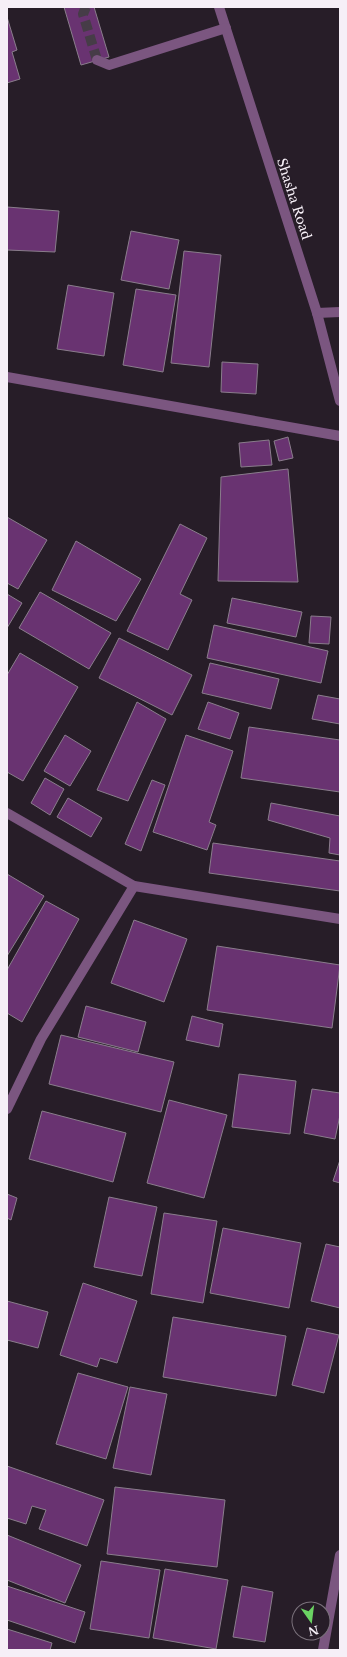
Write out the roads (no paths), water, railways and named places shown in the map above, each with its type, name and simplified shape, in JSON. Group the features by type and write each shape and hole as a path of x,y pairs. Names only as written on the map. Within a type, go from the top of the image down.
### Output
{"street":[{"name":"Shasha Road","path":"219,7 317,313 340,401"},
{"path":"97,60 110,65 226,28"},
{"path":"317,313 340,312"},
{"path":"7,377 340,436"},
{"path":"7,813 134,886 340,919"},
{"path":"7,1109 41,1039 134,886"},
{"path":"323,1650 340,1554"}],"tunnel":[{"path":"86,7 83,14 97,60"}]}
